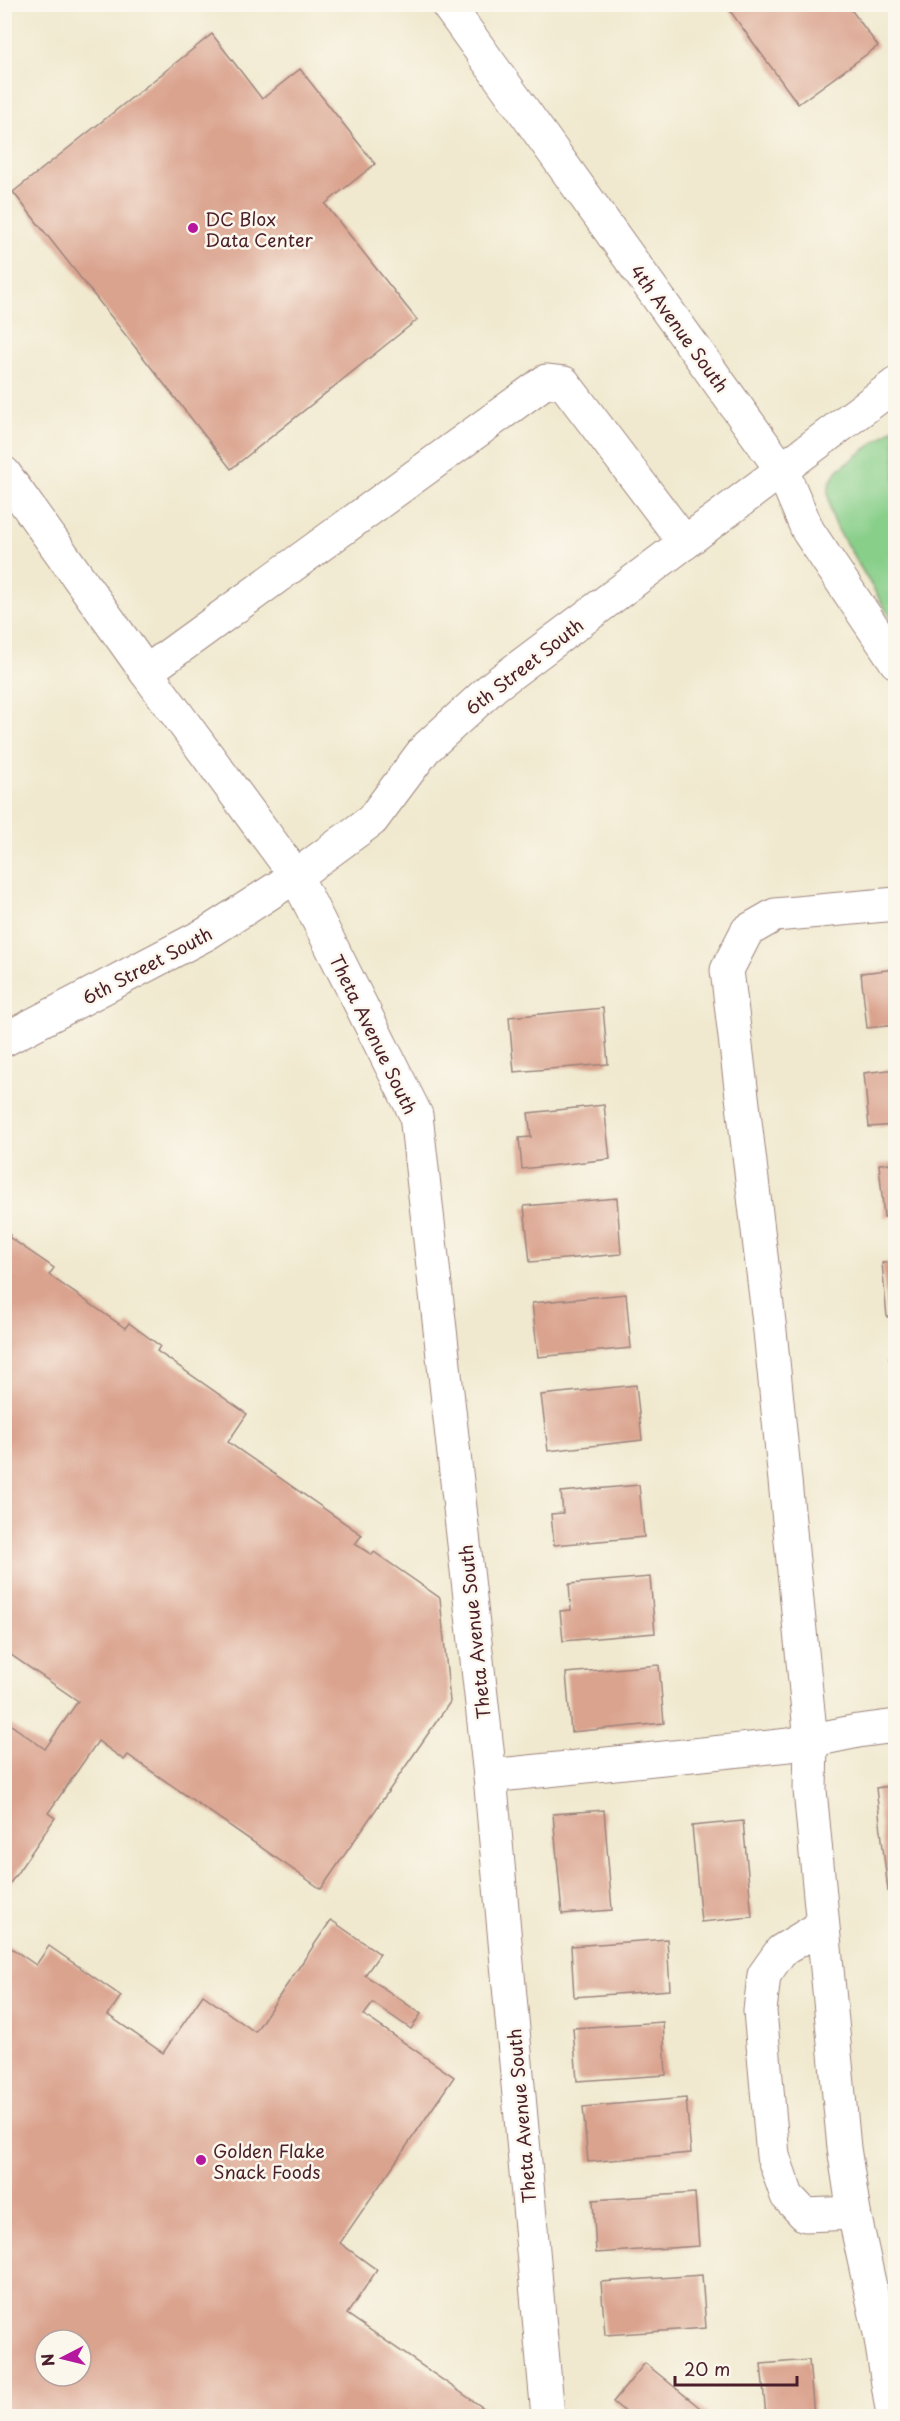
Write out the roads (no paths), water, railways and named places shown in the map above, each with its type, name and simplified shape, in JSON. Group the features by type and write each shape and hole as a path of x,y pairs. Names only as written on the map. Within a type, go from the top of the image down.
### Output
{"street":[{"name":"4th Avenue South","path":"447,4 782,470 808,531 896,662"},
{"path":"146,672 546,381 564,383 685,543"},
{"name":"6th Street South","path":"4,1040 206,934 296,876 372,820 425,749 494,686 896,384"},
{"name":"Theta Avenue South","path":"4,473 296,876 416,1114 490,1776 548,2416"},
{"path":"893,2416 880,2333 854,2213 844,2148 810,1790 811,1741 770,1331 728,970 747,931 775,915 896,904"},
{"path":"490,1776 789,1745 896,1726"},
{"path":"822,1926 781,1951 764,1975 760,2011 773,2156 788,2196 806,2215 854,2213"}],"place":[{"name":"DC Blox Data Center","path":"193,228"},
{"name":"Golden Flake Snack Foods","path":"201,2160"}]}
